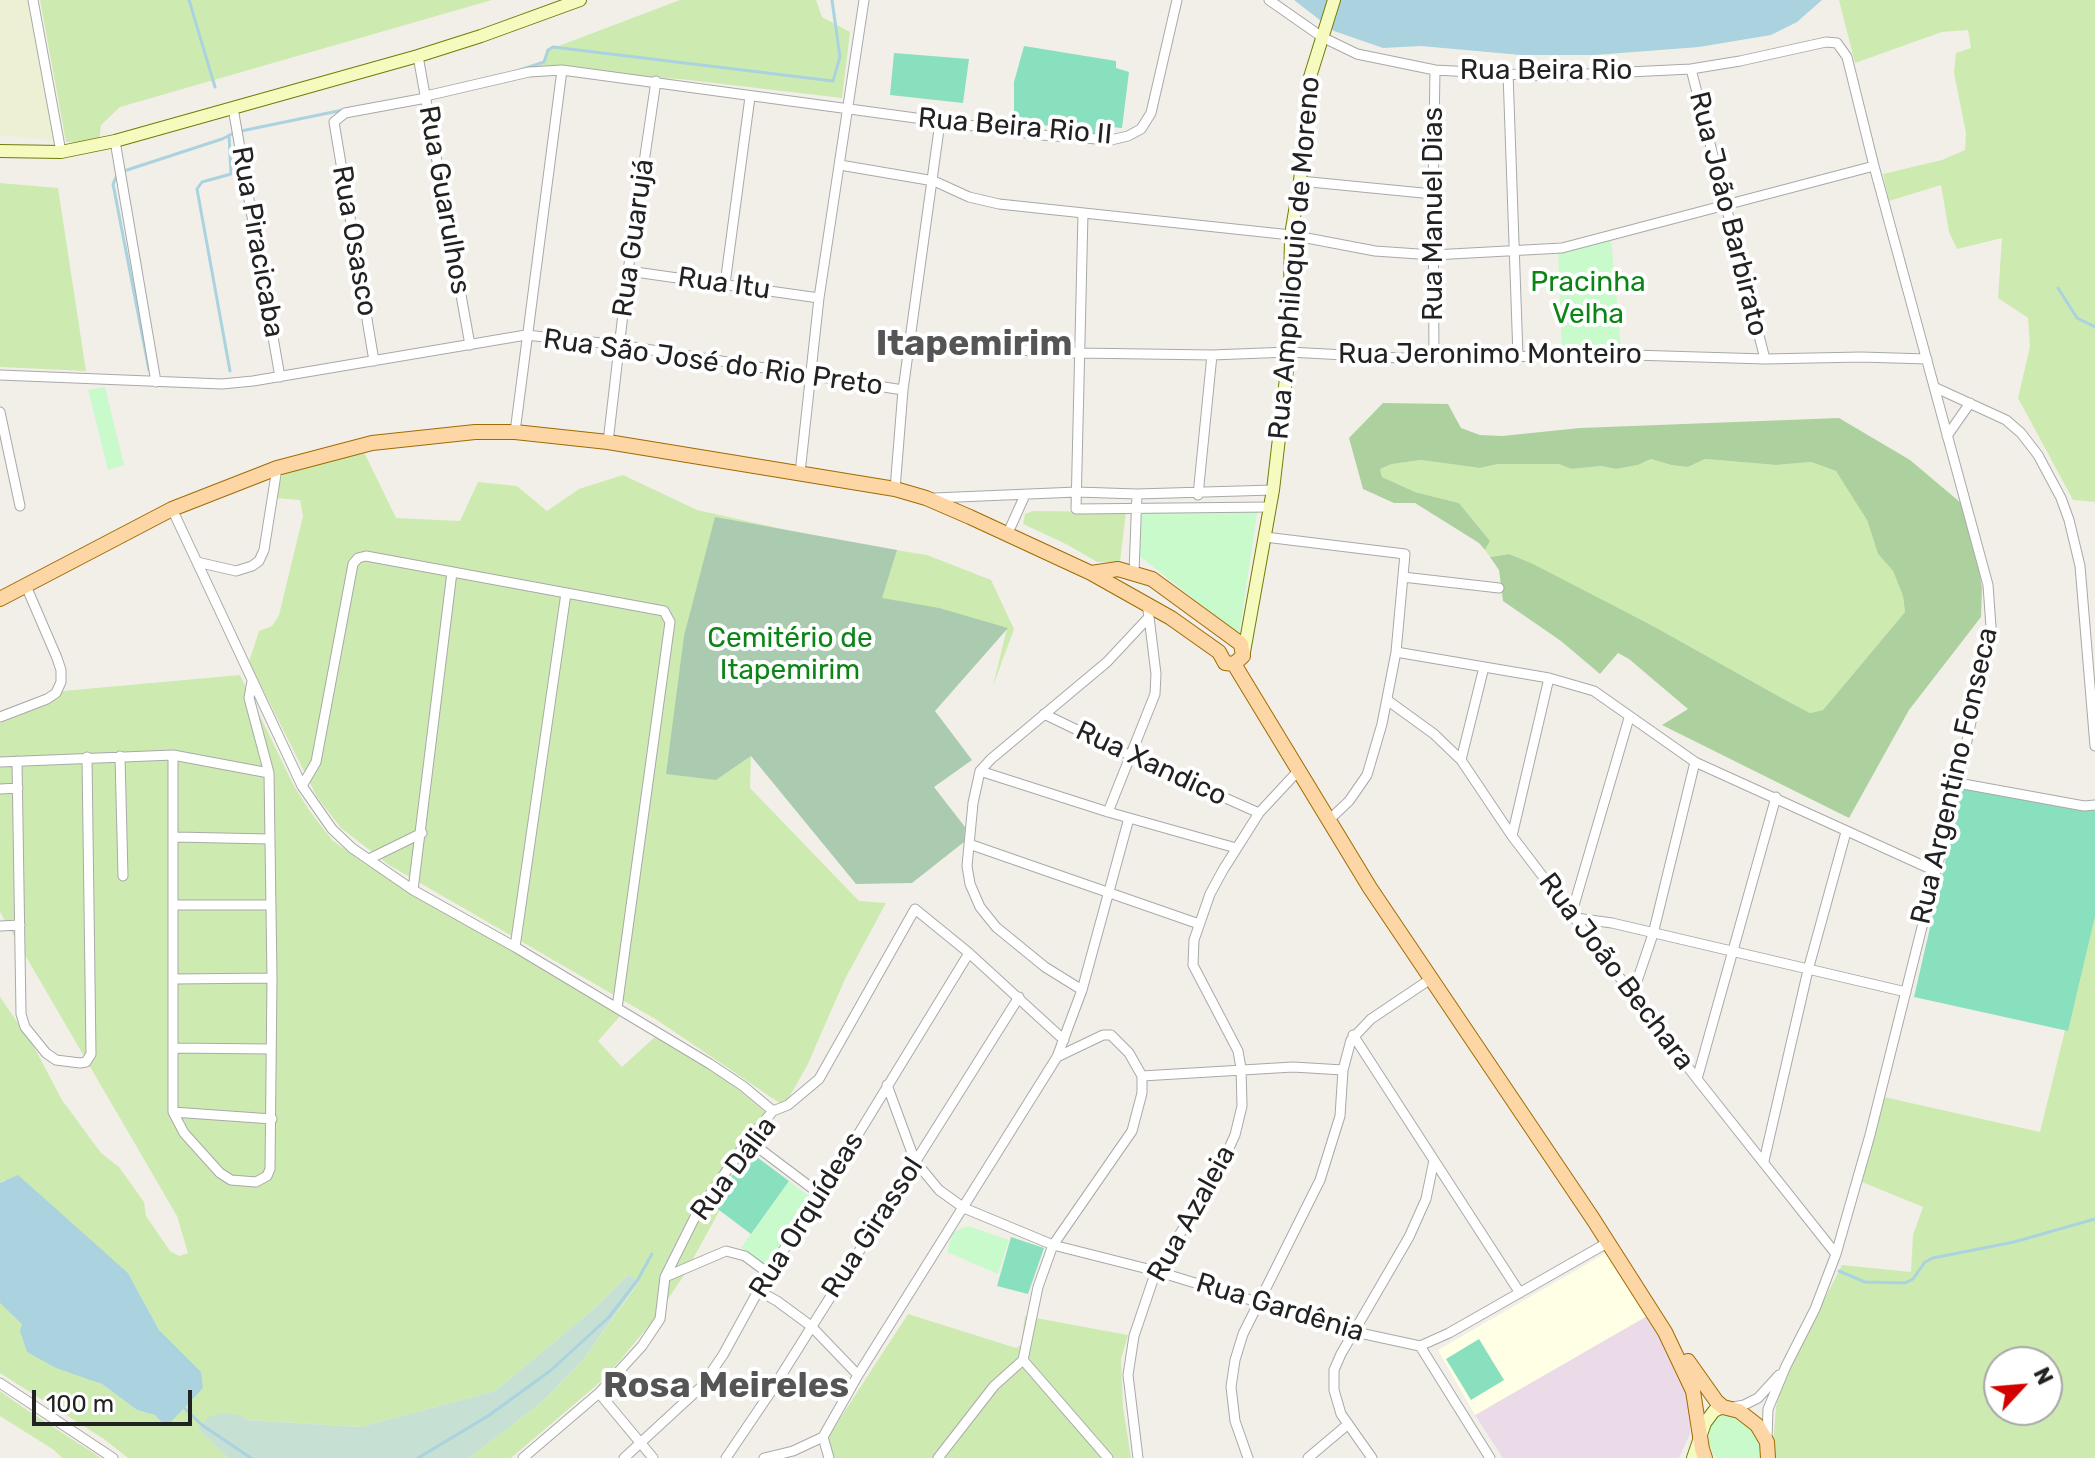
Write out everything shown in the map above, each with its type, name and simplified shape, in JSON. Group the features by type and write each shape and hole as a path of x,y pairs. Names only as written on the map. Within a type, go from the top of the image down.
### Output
{"main road":[{"path":"0,151 61,152 115,141 418,56 580,0"},
{"name":"Rua Amphiloquio de Moreno","path":"1270,507 1289,352 1291,235 1312,65 1334,0"},
{"path":"0,599 172,509 277,468 372,443 475,432 515,432 608,442 895,489 926,498 1091,573 1148,611 1171,618 1219,652 1222,660 1234,664 1370,888 1665,1332 1707,1392 1723,1407 1739,1411 1752,1419 1767,1442 1767,1458"},
{"path":"1234,664 1241,660 1244,652 1270,507"},
{"path":"1091,573 1118,569 1152,579 1241,644 1244,652"},
{"path":"1219,652 1225,641 1234,640"},
{"path":"1665,1332 1693,1391 1705,1458"},
{"path":"1693,1458 1708,1417 1723,1407"}],"street":[{"path":"33,0 61,152"},
{"path":"800,473 819,298 864,0"},
{"name":"Rua Beira Rio II","path":"334,122 345,113 529,72 562,70 940,122 1111,140 1135,133 1147,123 1177,0"},
{"name":"Rua Beira Rio","path":"1269,0 1357,54 1435,70 1545,76 1691,69 1816,43 1837,43"},
{"name":"Rua Argentino Fonseca","path":"1786,1366 1815,1309 1836,1254 1870,1135 1958,783 1987,650 1991,606 1988,585 1847,57 1837,43"},
{"name":"Rua Guarulhos","path":"418,56 470,345"},
{"name":"Rua João Barbirato","path":"1691,69 1765,359"},
{"path":"515,432 562,70"},
{"name":"Rua Manuel Dias","path":"1434,358 1435,70"},
{"path":"1508,73 1518,356"},
{"name":"Rua Guarujá","path":"608,442 628,271 656,81"},
{"path":"725,284 750,97"},
{"name":"Rua Piracicaba","path":"233,108 280,377"},
{"name":"Rua Osasco","path":"334,122 374,361"},
{"path":"895,489 903,390 940,122"},
{"path":"115,141 156,382"},
{"path":"840,165 934,181 950,190 989,202 1291,235 1375,251 1433,255 1549,251 1874,166"},
{"path":"1300,181 1433,194"},
{"path":"1083,213 1076,509 1270,507"},
{"name":"Rua Itu","path":"628,271 819,298"},
{"name":"Rua São José do Rio Preto","path":"0,375 222,384 526,335 620,345 903,390"},
{"name":"Rua Jeronimo Monteiro","path":"909,345 1078,353 1212,355 1289,352 1434,358 1632,355 1927,359"},
{"path":"1195,507 1212,355"},
{"path":"1934,387 2006,420 2028,440 2050,476 2069,520 2080,566 2095,746"},
{"path":"1947,436 1970,403"},
{"path":"0,412 20,506"},
{"path":"197,562 236,571 259,561 264,550 277,468"},
{"path":"926,498 1077,492 1137,494 1273,490"},
{"path":"1134,572 1137,494"},
{"path":"1007,535 1025,495"},
{"path":"172,509 302,786 332,829 413,890 515,947 730,1077 773,1111"},
{"path":"1265,537 1405,554 1396,652 1367,775 1349,801 1330,819"},
{"path":"302,786 316,762 353,564 358,558 366,556 664,611 670,622 617,1008"},
{"path":"413,890 452,572"},
{"path":"1403,577 1499,588"},
{"path":"0,717 47,699 56,693 61,682 57,658 26,586"},
{"path":"515,947 566,593"},
{"path":"1082,990 1045,967 988,918 970,884 967,866 980,771 1006,745 1095,673 1148,611"},
{"path":"1108,812 1156,687 1148,611"},
{"path":"1396,652 1549,678 1594,691 1695,762 1935,871"},
{"path":"1461,760 1484,667"},
{"path":"1512,836 1549,678"},
{"path":"173,755 173,1112 184,1133 211,1165 231,1180 244,1183 262,1179 270,1169 272,1119 269,773 249,698 252,681"},
{"name":"Rua João Bechara","path":"1387,700 1434,734 1461,760 1512,836 1697,1079 1836,1254"},
{"name":"Rua Xandico","path":"1044,714 1259,813"},
{"path":"1629,718 1574,915 1906,992"},
{"path":"0,762 173,755 269,773"},
{"path":"120,756 123,876"},
{"path":"17,761 21,1014 25,1027 46,1053 66,1063 86,1062 91,1054 87,757"},
{"path":"1633,993 1653,934 1695,762"},
{"path":"980,771 1236,848"},
{"name":"Rua Azaleia","path":"1138,1458 1130,1408 1129,1358 1134,1336 1156,1271 1214,1181 1231,1145 1242,1106 1241,1068 1235,1043 1193,965 1199,924 1210,894 1236,848 1259,813 1298,771"},
{"path":"1958,783 2084,806 2095,805"},
{"path":"0,789 18,788"},
{"path":"1697,1079 1776,797"},
{"path":"764,1458 793,1451 823,1437 858,1375 1057,1057 1082,990 1129,818"},
{"path":"1764,1161 1808,970 1846,832"},
{"path":"369,859 422,833"},
{"path":"175,837 270,839"},
{"path":"969,844 1199,924"},
{"path":"173,905 271,905"},
{"name":"Rua Dália","path":"523,1458 599,1393 633,1357 660,1319 665,1277 696,1215 748,1140 773,1111 788,1105 819,1079 915,909 969,953"},
{"path":"0,926 20,925"},
{"path":"969,953 1064,1040"},
{"name":"Rua Orquídeas","path":"624,1458 701,1387 723,1355 768,1273 821,1195 969,953"},
{"path":"175,979 272,978"},
{"path":"1248,1458 1235,1421 1231,1387 1235,1360 1257,1303 1320,1180 1340,1116 1343,1070 1353,1035 1371,1019 1432,978"},
{"name":"Rua Girassol","path":"729,1457 1019,997"},
{"path":"938,1458 994,1386 1023,1360 1038,1287 1053,1245 1132,1131 1142,1093 1142,1076 1129,1053 1111,1035 1103,1035 1057,1057"},
{"path":"1353,1035 1520,1293"},
{"path":"173,1048 270,1049"},
{"path":"1142,1076 1241,1068 1343,1070"},
{"name":"Rua Gardênia","path":"887,1085 915,1161 939,1190 964,1208 1053,1245 1156,1271 1355,1332 1420,1346"},
{"path":"173,1112 272,1119"},
{"path":"748,1140 821,1195"},
{"path":"1372,1458 1347,1425 1336,1402 1334,1379 1341,1354 1409,1237 1426,1199 1434,1160"},
{"path":"1490,1458 1420,1346 1607,1243"},
{"path":"665,1277 726,1251 745,1256 768,1273"},
{"path":"759,1291 811,1326 858,1375"},
{"path":"1023,1360 1108,1458"},
{"path":"1723,1407 1752,1401 1768,1389 1786,1366"},
{"path":"1767,1442 1768,1409 1786,1366"},
{"path":"0,1383 113,1458"},
{"path":"599,1393 653,1458"},
{"path":"1308,1458 1347,1425"},
{"path":"823,1437 829,1458"}],"shaded area":[{"path":"0,0 28,0 55,141 0,135"},
{"path":"1606,1253 1647,1316 1475,1415 1438,1350"},
{"path":"628,1275 639,1281 582,1361 542,1402 469,1458 228,1458 198,1428 209,1417 223,1413 240,1415 247,1420 360,1427 495,1391 594,1309"},
{"path":"1647,1316 1681,1371 1690,1402 1690,1434 1679,1458 1503,1458 1475,1415"}],"green space":[{"path":"40,0 492,0 120,107 101,125 99,144 66,142"},
{"path":"680,0 816,0 822,17 850,32 842,98 680,79 562,72 540,76 540,65 545,62 548,50"},
{"path":"1839,0 2095,0 2095,502 2073,500 2018,398 2030,347 2028,318 1998,298 2002,238 1957,249 1949,232 1941,185 1889,201 1883,174 1942,160 1965,150 1966,133 1954,73 1956,53 1971,48 1968,30 1942,32 1855,63"},
{"path":"1024,46 1116,61 1116,68 1129,72 1122,128 1110,127 1108,136 1014,120 1014,82"},
{"path":"894,53 969,59 963,103 890,95"},
{"path":"0,183 58,188 86,371 0,367"},
{"name":"Pracinha Velha","path":"1611,239 1621,347 1562,351 1558,251"},
{"path":"105,387 124,465 108,470 88,390"},
{"path":"1383,403 1448,404 1461,428 1480,435 1502,436 1580,428 1839,418 1910,460 1961,503 1976,553 1982,588 1981,617 1909,710 1849,818 1662,725 1688,709 1618,653 1600,674 1561,641 1503,601 1499,570 1490,557 1509,554 1533,564 1810,713 1823,710 1905,612 1903,596 1893,571 1878,554 1867,520 1836,471 1811,462 1776,465 1705,459 1688,467 1651,459 1616,469 1601,466 1571,469 1559,464 1498,464 1480,468 1421,460 1380,469 1382,477 1415,492 1459,503 1490,541 1485,550 1479,543 1415,503 1394,503 1363,489 1349,438"},
{"path":"363,450 396,518 460,521 478,482 517,486 547,511 579,489 623,475 697,510 832,540 927,555 991,580 1014,629 993,686 1007,628 891,604 716,780 751,756 750,788 859,901 886,903 845,979 807,1066 784,1106 657,1020 389,865 341,828 317,797 249,662 259,631 272,626 279,615 303,516 300,500 275,498 284,470"},
{"path":"1651,459 1688,467 1705,459 1776,465 1811,462 1836,471 1867,520 1878,554 1893,571 1903,596 1905,612 1823,710 1810,713 1653,626 1509,554 1490,557 1485,550 1490,541 1459,503 1415,492 1382,477 1380,469 1421,460 1480,468 1498,464 1559,464 1571,469 1601,466 1616,469"},
{"path":"1258,507 1239,635 1137,554 1140,511"},
{"path":"1033,511 1126,512 1120,562 1097,562 1023,524 1025,514"},
{"name":"Cemitério de Itapemirim","path":"715,517 897,550 882,598 939,608 1008,628 935,711 972,760 934,787 965,827 964,842 912,883 856,884 751,756 716,780 666,774 684,636"},
{"path":"240,675 294,786 332,840 365,864 621,1015 598,1041 622,1067 657,1035 734,1086 774,1123 722,1206 683,1277 653,1321 605,1378 511,1458 469,1458 542,1402 582,1361 639,1282 628,1275 594,1309 495,1391 360,1427 247,1420 240,1415 198,1428 228,1458 128,1458 104,1439 0,1373 0,1303 84,1376 102,1384 137,1410 155,1415 166,1427 178,1352 159,1330 128,1273 82,1234 5,1180 0,1183 0,997 33,1045 62,1100 101,1153 119,1167 144,1202 146,1216 170,1251 179,1256 188,1253 177,1216 0,912 0,723 48,703 63,691"},
{"path":"1963,784 2095,807 2095,916 2068,1031 1914,997"},
{"path":"2095,908 2095,1458 1775,1458 1776,1407 1784,1378 1842,1265 1911,1272 1913,1235 1923,1207 1862,1182 1884,1097 2040,1132"},
{"path":"750,1152 789,1181 751,1234 711,1204"},
{"path":"789,1181 812,1198 767,1265 741,1248"},
{"path":"968,1226 1009,1240 998,1274 947,1252 953,1232"},
{"path":"1011,1237 1044,1248 1028,1294 997,1286"},
{"path":"908,1314 1016,1348 1021,1345 1025,1316 1128,1335 1121,1359 1123,1407 1131,1458 826,1458 826,1440"},
{"path":"1479,1339 1504,1380 1471,1400 1446,1359"},
{"path":"0,1391 101,1458 62,1458 0,1416"},
{"path":"1730,1414 1741,1419 1760,1440 1760,1458 1716,1458 1713,1454 1708,1442 1710,1427 1719,1417"}],"water":[{"path":"1294,0 1822,0 1797,22 1771,35 1699,47 1595,55 1521,55 1421,46 1383,48 1334,31"},
{"path":"18,1175 128,1273 159,1330 201,1372 203,1388 166,1427 155,1415 137,1410 102,1384 56,1368 27,1352 20,1331 22,1324 0,1303 0,1183"}],"waterway":[{"path":"189,0 215,87"},
{"path":"520,70 544,62 548,50 553,47 833,81 840,57 832,0"},
{"path":"241,131 343,110"},
{"path":"124,171 234,133"},
{"path":"229,135 231,174 202,182 197,189 230,371"},
{"path":"117,175 113,184 149,370"},
{"path":"2058,288 2077,318 2095,327"},
{"path":"1839,1271 1865,1282 1905,1283 1933,1258 2014,1242 2095,1219"},
{"path":"418,1458 488,1416 550,1371 609,1317 637,1281 652,1254"},
{"path":"182,1406 202,1425 251,1458"}],"district":[{"name":"Itapemirim","path":"974,345"},
{"name":"Rosa Meireles","path":"726,1387"}]}
